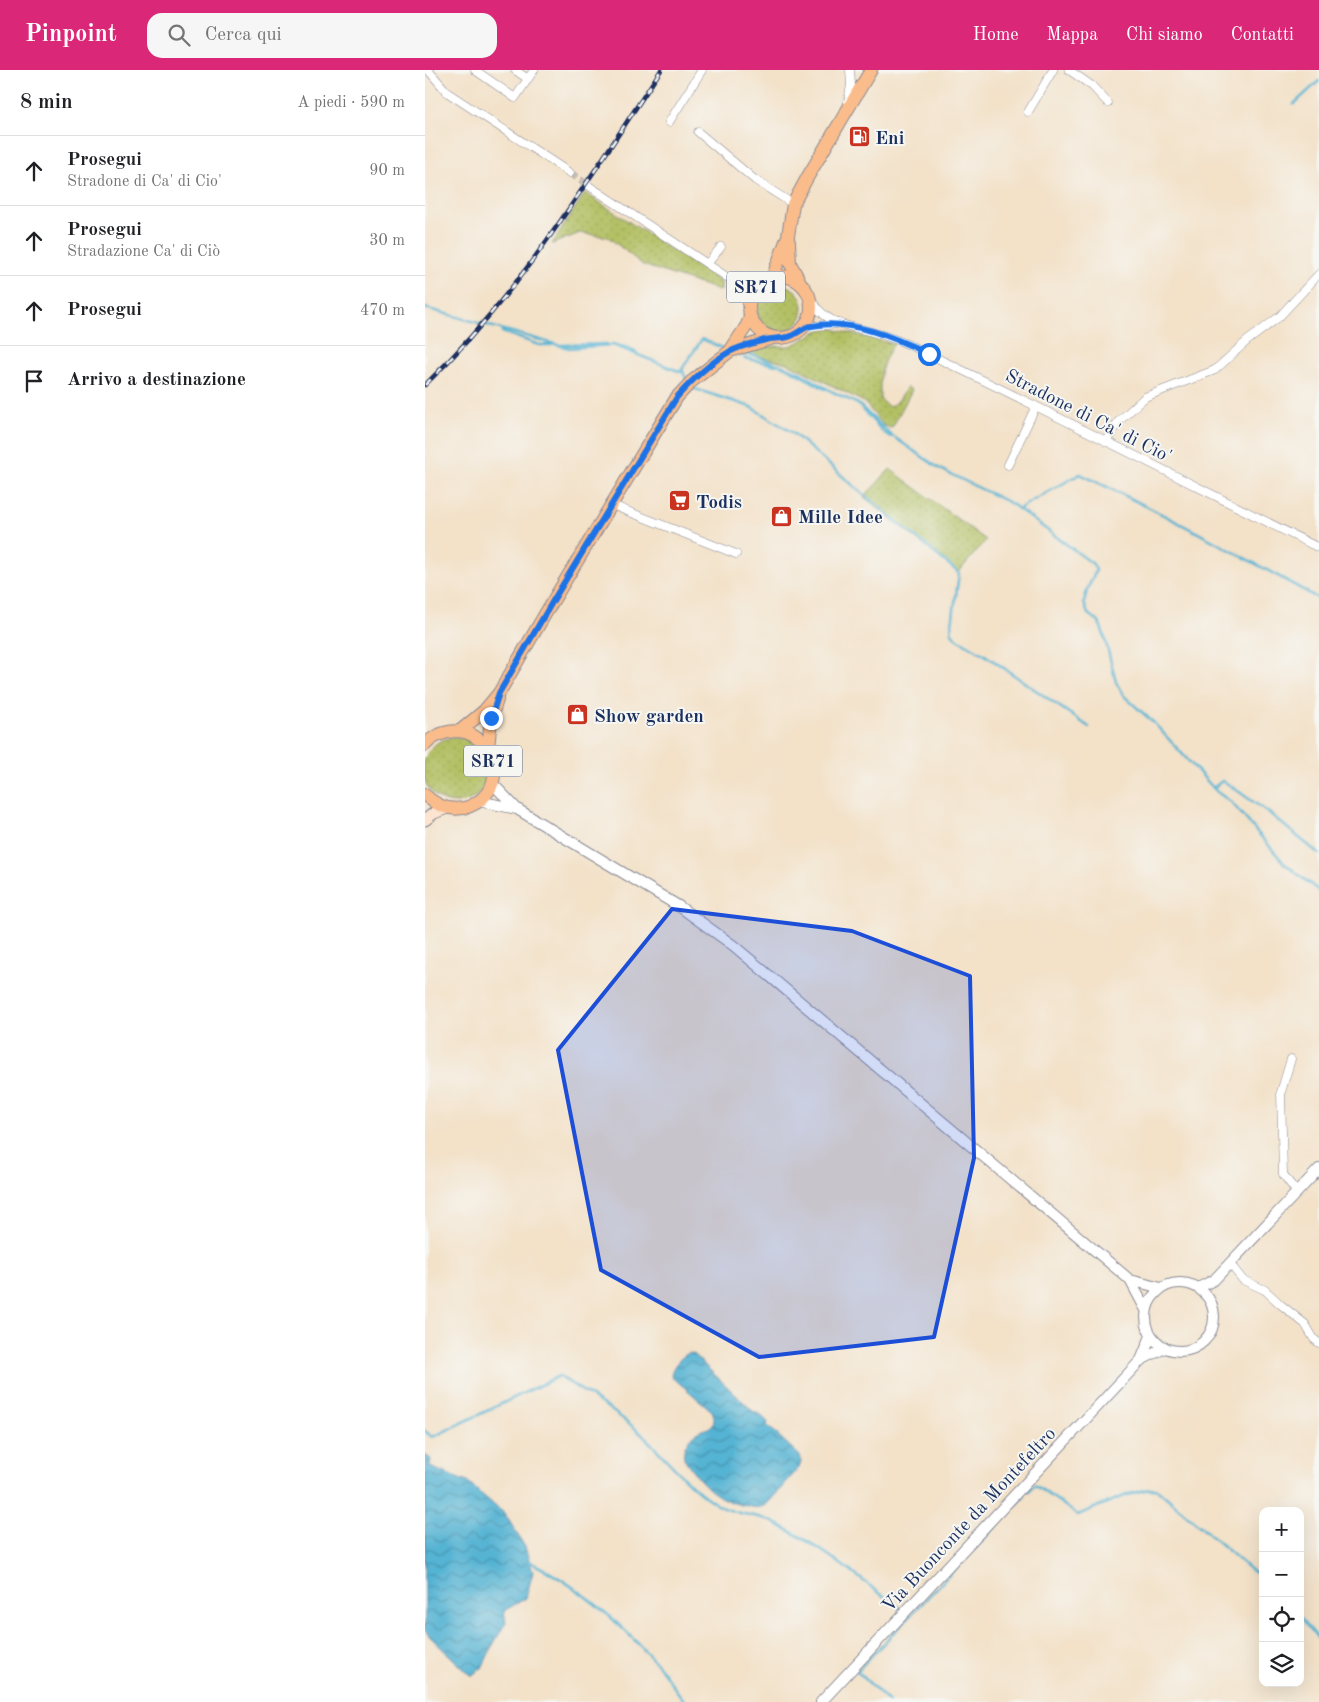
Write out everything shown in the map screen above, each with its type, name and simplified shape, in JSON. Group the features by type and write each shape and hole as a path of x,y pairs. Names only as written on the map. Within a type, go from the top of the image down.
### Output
{"main road":[{"name":"SR71","path":"799,282 790,263 788,236 793,204 843,118 867,71"},
{"name":"SR71","path":"460,731 484,711 499,693 677,397 691,382 730,351 747,325 750,297 755,289 767,279 788,236"},
{"name":"SR71","path":"750,311 755,326 763,334 773,338 791,337 805,327 810,319 811,299 807,290 799,282 791,277 782,275 767,279"},
{"name":"SR71","path":"730,351 773,338"},
{"name":"SR71","path":"447,808 464,808 479,801 485,796 492,783 494,766 488,749 491,718 499,693"},
{"name":"SR71","path":"425,745 430,735 460,731 475,736 488,749"},
{"path":"425,795 433,803 447,808"},
{"path":"425,820 434,813 447,808"}],"street":[{"path":"428,70 448,93 570,173"},
{"path":"475,70 515,98 534,70"},
{"path":"515,70 528,79"},
{"path":"669,122 702,70"},
{"path":"843,118 851,91 850,70"},
{"path":"1028,112 1053,70"},
{"path":"1069,70 1092,86 1108,104"},
{"path":"698,132 755,180 793,204"},
{"path":"589,186 730,279 742,292 750,311"},
{"path":"707,264 721,247"},
{"path":"1107,442 1118,422 1145,398 1215,370 1247,341 1279,317 1319,274"},
{"path":"730,279 746,283 767,279"},
{"path":"811,299 817,310 839,324"},
{"path":"805,327 829,323 839,324"},
{"name":"Stradone di Ca' di Cio'","path":"839,324 875,332 930,351 1319,548"},
{"path":"1008,465 1036,406"},
{"path":"612,505 736,554"},
{"path":"492,783 517,809 680,907 734,946 1130,1280 1146,1310"},
{"path":"479,801 517,809"},
{"path":"1291,1059 1281,1092 1283,1174 1297,1193"},
{"path":"1198,1288 1214,1280 1319,1169"},
{"path":"1230,1264 1243,1280 1265,1290 1305,1324 1314,1339 1319,1342"},
{"path":"1130,1280 1161,1288"},
{"path":"1208,1298 1214,1280"},
{"path":"1173,1283 1184,1283 1198,1288 1208,1298 1214,1313 1213,1325 1209,1336 1200,1345 1189,1350 1177,1351 1165,1348 1151,1336 1146,1322 1146,1310 1153,1296 1161,1288 1173,1283"},
{"path":"1141,1360 1151,1336"},
{"path":"1141,1360 1165,1348"},
{"name":"Via Buonconte da Montefeltro","path":"821,1702 1141,1360"}],"highlighted area":[{"path":"672,909 852,931 970,976 974,1158 934,1337 759,1357 601,1270 558,1050"}],"green space":[{"path":"585,193 721,282 721,291 643,265 608,237 580,233 552,244"},
{"path":"785,285 789,286 799,295 802,299 802,317 793,327 785,331 775,331 767,327 758,317 757,303 761,295 771,286"},
{"path":"822,329 833,329 894,344 882,370 880,399 889,407 898,401 907,387 912,390 892,428 884,426 864,402 788,363 747,354 774,346 790,346"},
{"path":"890,469 986,540 958,573 864,497"},
{"path":"456,737 468,740 479,747 486,758 489,770 486,782 479,793 468,800 456,803 444,800 433,793 426,782 423,770 426,758 433,747 444,740"}],"water":[{"path":"689,1353 693,1354 755,1413 758,1413 768,1422 767,1425 800,1456 799,1468 764,1506 756,1507 736,1504 726,1500 703,1483 684,1458 685,1446 690,1439 696,1433 713,1425 714,1421 712,1411 671,1376 677,1362"},
{"path":"425,1455 431,1459 430,1467 467,1482 505,1514 525,1547 533,1572 526,1598 504,1611 506,1622 482,1668 471,1676 425,1630"}],"waterway":[{"path":"1294,104 1319,81"},
{"path":"425,308 569,348 613,345 681,372 683,369"},
{"path":"502,332 539,345 552,345"},
{"path":"682,369 702,339 725,349"},
{"path":"560,345 607,344"},
{"path":"612,344 629,348 637,353"},
{"path":"740,353 756,356 799,372 858,404 891,435 940,469 1012,504 1093,564 1096,570 1087,590 1084,603 1088,614 1099,622 1116,682 1123,695 1154,723 1217,792 1231,802 1284,863 1319,891"},
{"path":"744,358 776,365"},
{"path":"682,369 686,379"},
{"path":"791,370 825,389"},
{"path":"692,388 751,407 793,433 959,573 951,632 956,638 985,655 1089,727"},
{"path":"863,410 884,433 891,437"},
{"path":"1018,509 1080,474 1201,534 1319,599"},
{"path":"1213,788 1222,781 1228,784 1269,813 1319,854"},
{"path":"425,1431 432,1437 437,1435 559,1376 628,1422 686,1480 707,1498 724,1508 766,1519 790,1531 839,1563 902,1610"},
{"path":"1029,1491 1035,1485 1078,1515 1131,1494 1152,1489 1158,1490 1253,1572 1259,1575"},
{"path":"889,1702 857,1671 1025,1496"},
{"path":"526,1560 581,1593 629,1634 658,1665 686,1702"},
{"path":"1304,1621 1319,1640"}],"tunnel":[{"path":"570,173 589,186"}],"railway":[{"path":"425,385 460,349 522,274 579,194 661,70"}],"place":[{"name":"Eni","path":"859,137"},
{"name":"Todis","path":"680,501"},
{"name":"Mille Idee","path":"782,516"},
{"name":"Show garden","path":"578,715"}],"route":[{"path":"491,718 499,693 677,397 703,371 730,351 748,344 773,338 791,337 805,327 829,323 875,332 929,354"}]}
